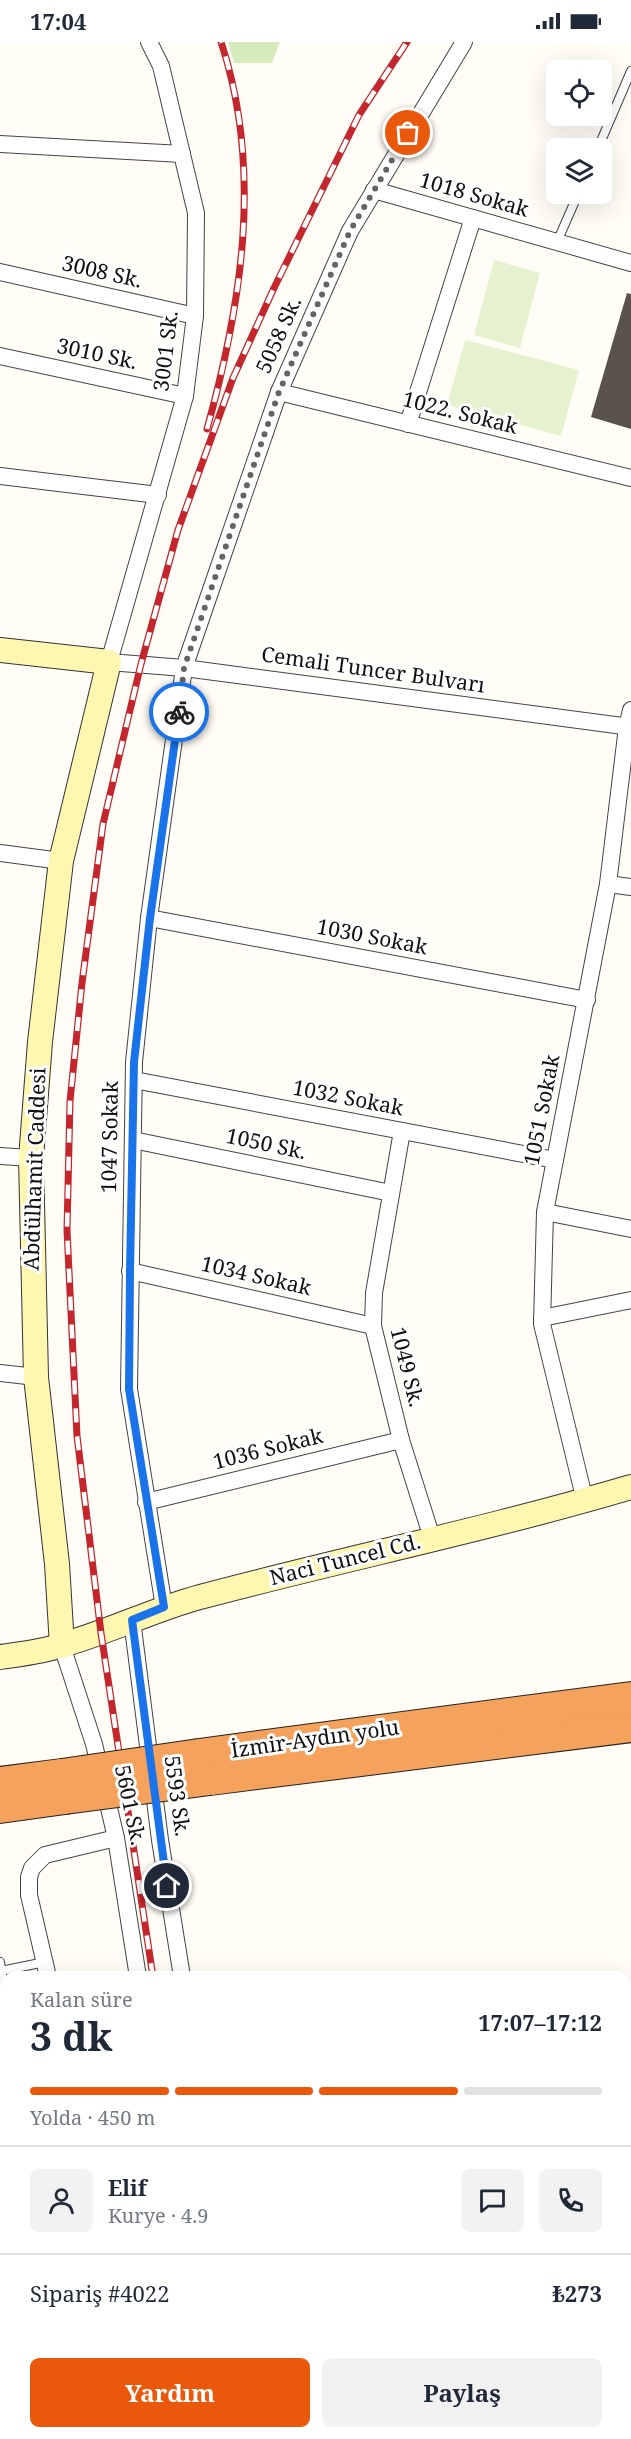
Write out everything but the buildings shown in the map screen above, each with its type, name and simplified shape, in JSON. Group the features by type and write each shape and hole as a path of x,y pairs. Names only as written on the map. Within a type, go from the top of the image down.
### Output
{"highway":[{"name":"İzmir-Aydın yolu","path":"0,1782 63,1786 204,1767 631,1697"},
{"name":"İzmir-Aydın yolu","path":"204,1767 631,1726"},
{"path":"0,1808 63,1786"}],"main road":[{"path":"0,650 109,662"},
{"name":"Abdülhamit Caddesi","path":"62,1646 57,1564 36,1377 31,1158 40,1042 60,861 109,662"},
{"name":"Naci Tuncel Cd.","path":"0,1657 35,1653 62,1646 164,1607 329,1563 585,1501 631,1487"}],"street":[{"name":"3001 Sk.","path":"109,662 185,396 195,316 196,213 161,66 149,42"},
{"name":"5058 Sk.","path":"184,668 279,392 350,231 464,42"},
{"path":"0,144 182,154"},
{"name":"1018 Sokak","path":"374,190 631,263"},
{"path":"408,424 473,218"},
{"name":"3008 Sk.","path":"0,272 195,316"},
{"name":"3010 Sk.","path":"0,356 185,396"},
{"name":"1022. Sokak","path":"279,392 631,478"},
{"path":"0,476 158,495"},
{"name":"Cemali Tuncer Bulvarı","path":"109,662 184,668 630,721"},
{"name":"1047 Sokak","path":"164,1607 129,1389 132,1140 134,1080 150,918 184,668"},
{"name":"1051 Sokak","path":"585,1501 542,1318 545,1212 608,884 630,721"},
{"path":"0,853 60,861"},
{"path":"608,884 631,887"},
{"name":"1030 Sokak","path":"150,918 587,1000"},
{"name":"1032 Sokak","path":"134,1080 555,1160"},
{"name":"1049 Sk.","path":"402,1131 374,1293 373,1326 401,1440 432,1538"},
{"name":"1050 Sk.","path":"132,1140 391,1193"},
{"path":"0,1156 31,1158"},
{"path":"545,1212 631,1229"},
{"name":"1034 Sokak","path":"130,1271 373,1326"},
{"path":"542,1318 631,1300"},
{"path":"0,1373 36,1377"},
{"name":"1036 Sokak","path":"146,1502 401,1440"},
{"name":"5593 Sk.","path":"132,1620 160,1840 181,1971"},
{"name":"5601 Sk.","path":"62,1646 94,1744 116,1838 137,1971"},
{"path":"47,1970 29,1896 28,1886 32,1868 45,1855 116,1838"}],"lane":[{"path":"602,138 631,71"},
{"path":"557,242 574,204"},
{"path":"1,1966 47,1970"}],"green space":[{"path":"228,42 280,42 272,63 234,63"},
{"path":"494,260 540,273 520,348 474,335"},
{"path":"465,340 579,370 561,436 447,405"}],"railway":[{"path":"207,429 230,333 243,236 244,187 241,138 234,90 221,42"},
{"path":"152,1971 101,1633 77,1436 67,1230 70,1101 82,983 103,824 141,664 178,530 233,378 274,288 359,115 407,42"}],"way so far":[{"path":"179,712 184,668 279,392 350,231 408,133"}],"route":[{"path":"167,1886 132,1620 164,1607 129,1389 130,1271 134,1062 150,918 179,712"}]}
